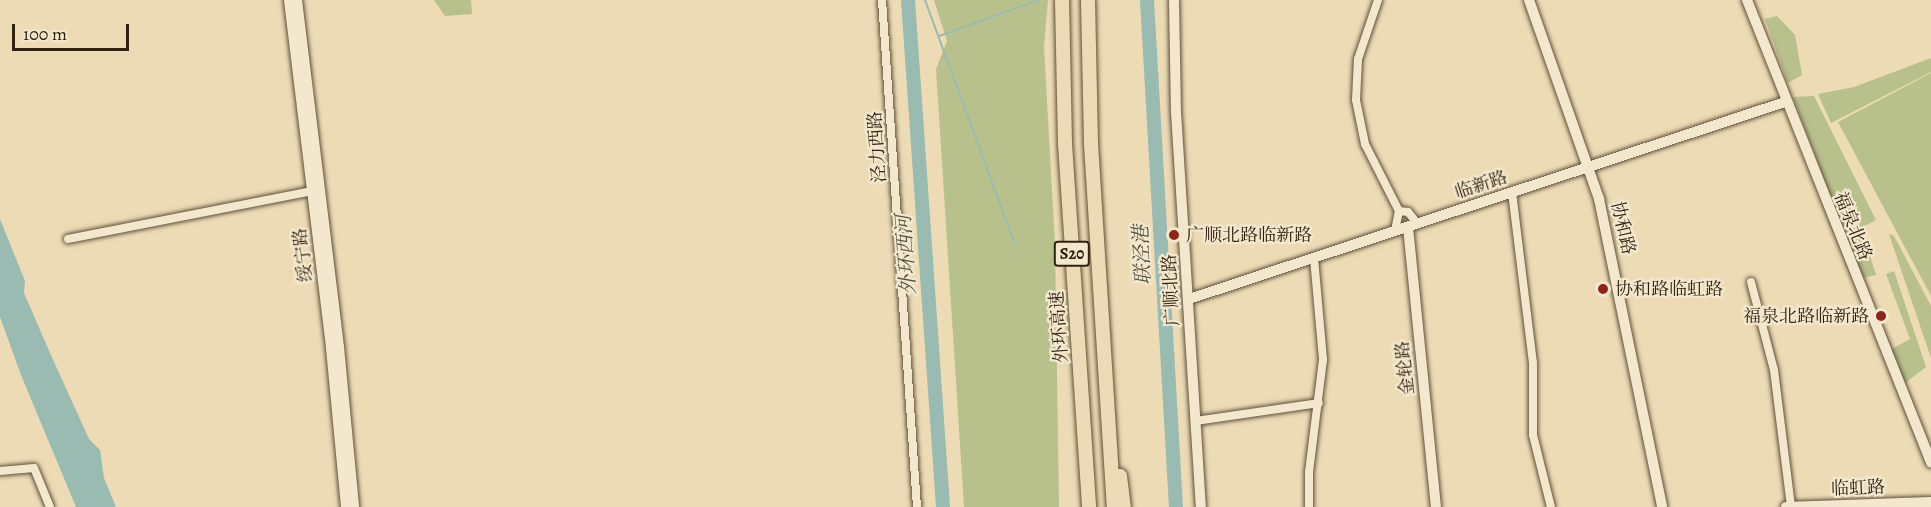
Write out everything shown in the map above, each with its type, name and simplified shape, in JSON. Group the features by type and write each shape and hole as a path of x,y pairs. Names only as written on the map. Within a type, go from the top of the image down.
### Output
{"highway":[{"name":"外环高速","path":"1062,0 1065,144 1089,507"},
{"name":"S20","path":"1088,0 1091,144 1114,507"},
{"path":"1102,319 1124,507"},
{"path":"1077,321 1080,507"}],"street":[{"name":"绥宁路","path":"289,0 346,507"},
{"name":"绥宁路","path":"297,0 339,347 354,507"},
{"name":"泾力西路","path":"882,0 917,507"},
{"name":"广顺北路","path":"1174,0 1176,112 1201,507"},
{"path":"1378,0 1358,59 1356,100 1365,144 1399,210 1395,231"},
{"name":"协和路","path":"1529,0 1590,166 1611,245 1662,507"},
{"name":"福泉北路","path":"1747,0 1785,102 1931,463"},
{"name":"临新路","path":"1188,299 1785,102"},
{"path":"68,239 312,191"},
{"path":"1512,192 1533,363 1533,435 1551,507"},
{"path":"1399,210 1408,212 1413,225"},
{"name":"金轮路","path":"1413,225 1436,507"},
{"path":"1309,507 1309,472 1323,359 1314,258"},
{"path":"1751,282 1774,370 1791,507"},
{"path":"1196,421 1319,403"},
{"path":"0,471 34,468 50,507"},
{"name":"临虹路","path":"1786,507 1931,502"}],"green space":[{"path":"434,0 471,0 472,14 445,16"},
{"path":"934,0 1048,0 1044,47 1055,244 1059,507 964,507 936,69 947,41"},
{"path":"1777,16 1795,35 1802,75 1788,83 1765,19"},
{"path":"1931,58 1931,72 1831,123 1818,94 1854,87"},
{"path":"1931,73 1931,296 1838,122"},
{"path":"1814,96 1876,220 1861,228 1876,275 1862,278 1793,97"},
{"path":"1889,234 1894,236 1931,306 1931,358"},
{"path":"1894,271 1926,367 1904,384 1890,350 1910,339 1886,274"}],"water":[{"path":"0,219 25,281 24,293 89,439 100,450 104,478 116,507 76,507 21,375 0,317"}],"waterway":[{"name":"外环西河","path":"908,0 943,507"},
{"path":"925,0 1014,242"},
{"path":"939,36 1039,0"},
{"name":"联泾港","path":"1147,0 1176,507"}],"place":[{"name":"广顺北路临新路","path":"1174,235"},
{"name":"协和路临虹路","path":"1603,289"},
{"name":"福泉北路临新路","path":"1881,316"}]}
